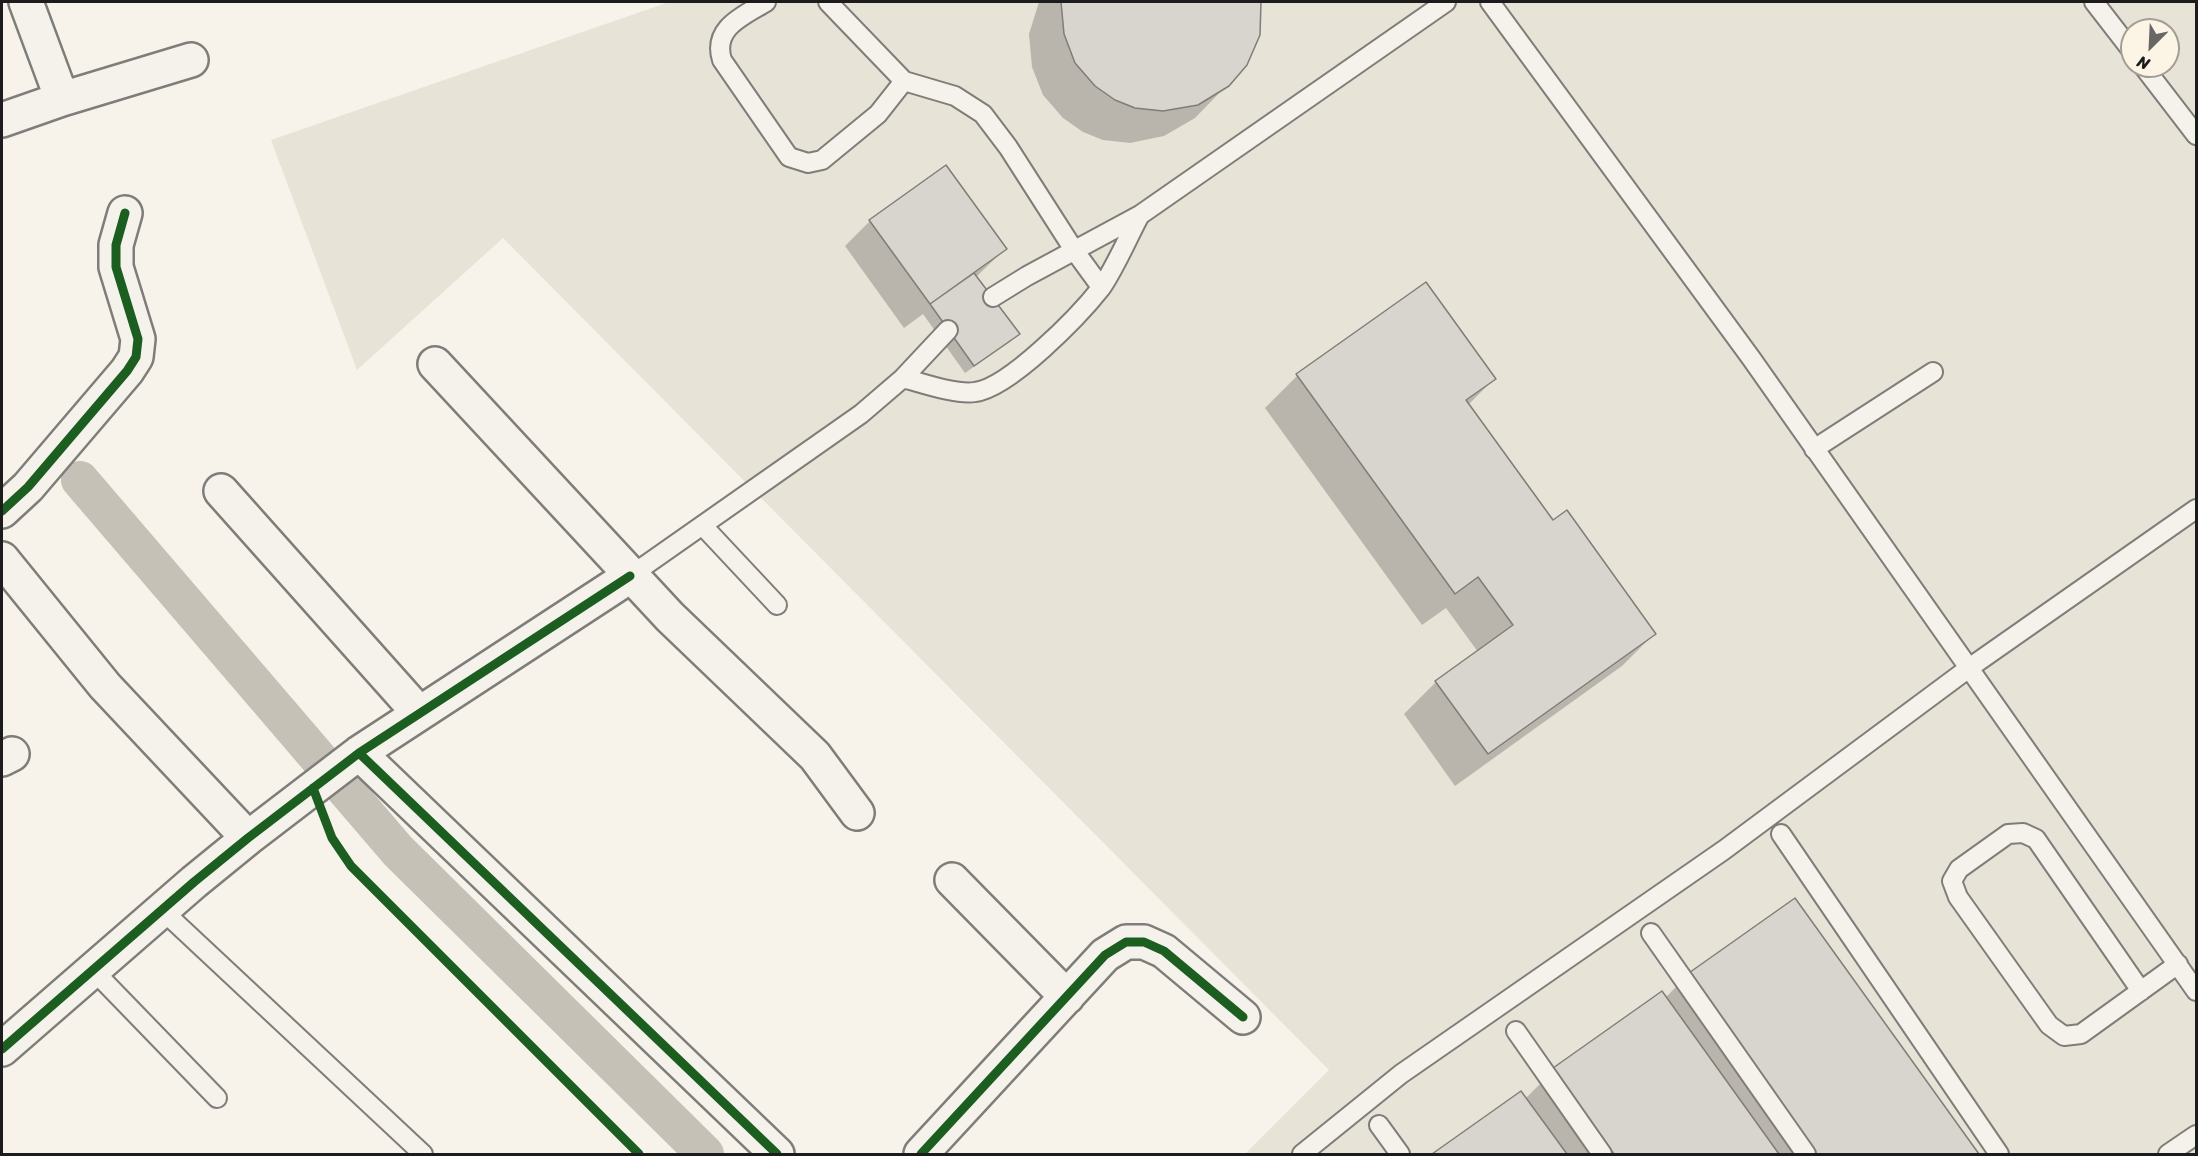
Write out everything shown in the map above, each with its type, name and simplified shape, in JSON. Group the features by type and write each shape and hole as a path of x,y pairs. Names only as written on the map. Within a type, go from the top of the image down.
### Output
{"street":[{"path":"26,2 62,99"},
{"path":"2,120 62,99 191,60"},
{"path":"2,511 28,487 127,371 136,357 138,339 116,267 116,244 125,213"},
{"path":"435,364 630,576 815,756 857,813"},
{"path":"221,491 419,713"},
{"path":"2,559 105,686 248,838"},
{"path":"2,1049 248,838 359,753 630,576"},
{"path":"359,753 777,1155"},
{"path":"952,880 1067,997"},
{"path":"921,1155 1105,955 1126,942 1144,942 1164,951 1243,1017"}],"lane":[{"path":"766,2 734,22 722,35 718,48 722,60 789,157 808,163 822,160 878,114 904,81"},
{"path":"828,2 904,81 955,96 983,114 1008,147 1101,287"},
{"path":"993,297 1074,249 1140,215 1446,2"},
{"path":"1490,2 1751,358 2196,991"},
{"path":"2094,2 2120,36"},
{"path":"2152,78 2196,135"},
{"path":"903,378 945,389 975,392 1002,382 1048,345 1101,287 1140,215"},
{"path":"630,576 861,414 903,378 948,330"},
{"path":"1814,449 1933,372"},
{"path":"1302,1155 1401,1074 1724,850 1969,668 2196,509"},
{"path":"703,526 777,605"},
{"path":"2141,991 2036,839 2023,833 2008,834 1959,869 1953,881 1958,897 2049,1025 2064,1036 2081,1034 2141,991 2178,964"},
{"path":"1781,834 1999,1155"},
{"path":"162,910 423,1155"},
{"path":"1651,933 1806,1155"},
{"path":"93,970 217,1098"},
{"path":"1516,1031 1602,1155"},
{"path":"1379,1125 1400,1155"},
{"path":"2168,1155 2196,1135"}],"shaded area":[{"path":"669,2 2196,2 2196,1154 1245,1154 1329,1070 503,238 357,370 271,140"}],"building":[{"path":"1061,2 1261,2 1260,35 1247,65 1229,86 1198,105 1163,111 1135,108 1115,100 1095,86 1075,63 1064,34"},
{"path":"946,165 1007,249 930,304 869,220"},
{"path":"974,273 1020,334 974,366 930,304"},
{"path":"1426,282 1496,379 1466,400 1553,520 1567,510 1656,634 1488,754 1435,681 1513,625 1478,577 1455,594 1296,374"},
{"path":"1795,898 1979,1154 1814,1154 1686,975"},
{"path":"1662,991 1779,1154 1614,1154 1553,1068"},
{"path":"1521,1091 1567,1154 1432,1154"}],"waterway":[{"path":"80,480 398,851 705,1154"}],"cycle path":[{"path":"2,511 28,487 127,371 136,357 138,339 116,267 116,245 125,213"},
{"path":"2,1049 194,882 359,753 630,576"},
{"path":"359,753 777,1154"},
{"path":"313,788 332,838 351,866 639,1154"},
{"path":"921,1154 1105,955 1126,942 1144,942 1164,951 1243,1017"}]}
